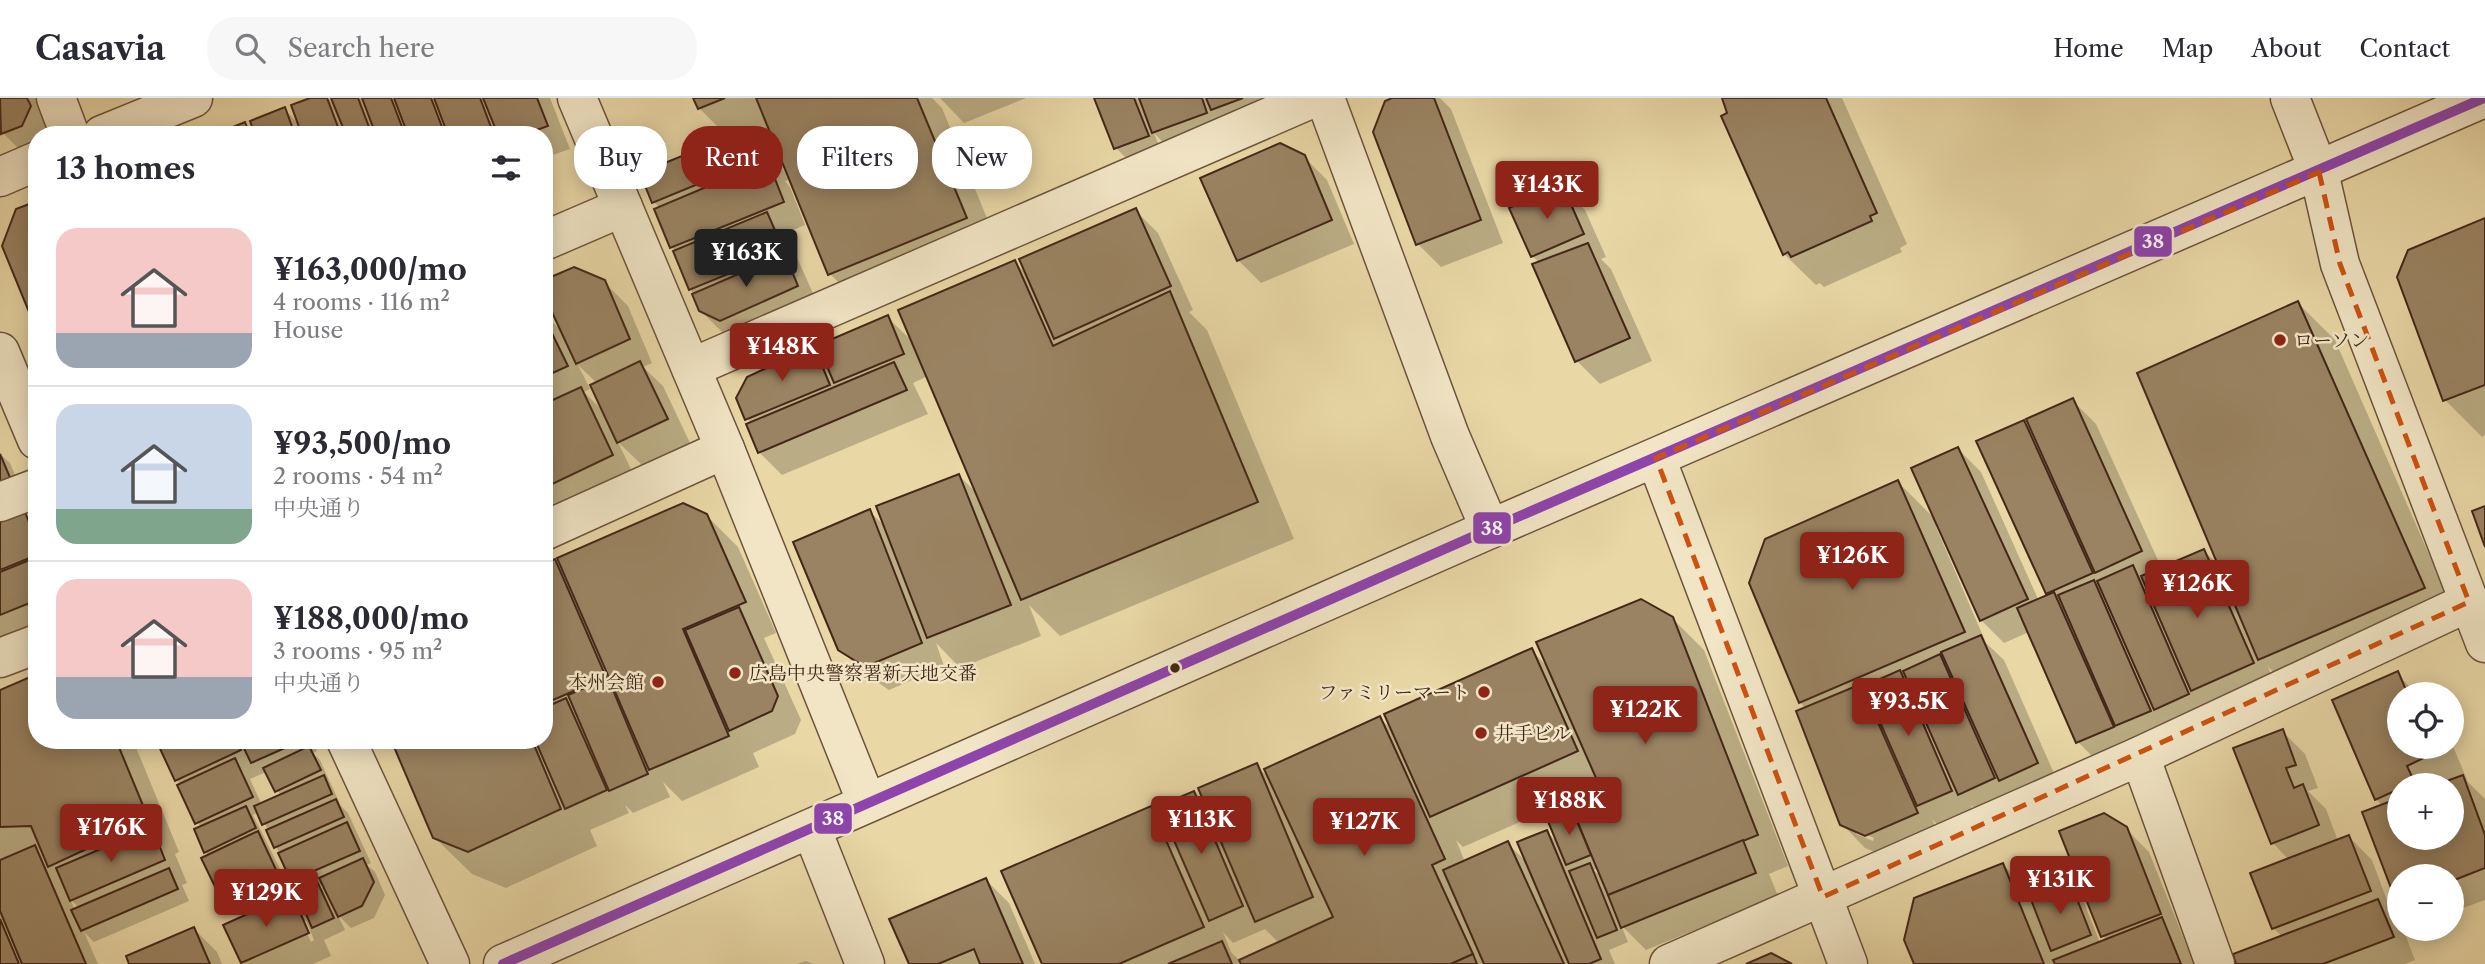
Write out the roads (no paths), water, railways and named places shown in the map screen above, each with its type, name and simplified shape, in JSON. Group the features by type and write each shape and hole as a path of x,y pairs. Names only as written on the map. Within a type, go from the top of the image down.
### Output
{"street":[{"path":"56,98 67,126"},
{"path":"124,126 193,98"},
{"path":"577,98 725,449 867,803"},
{"path":"691,368 1313,98"},
{"path":"1325,98 1450,436 1490,529"},
{"path":"2290,98 2319,172 2340,264 2485,643"},
{"path":"503,964 1490,529 2319,172 2484,98"},
{"path":"0,177 28,166"},
{"path":"553,238 623,207"},
{"path":"0,352 28,419"},
{"path":"553,527 725,449"},
{"path":"1656,458 1848,964"},
{"path":"0,502 28,491"},
{"path":"1669,964 2140,756 2469,602"},
{"path":"0,658 28,647"},
{"path":"350,749 450,964"},
{"path":"2140,756 2215,964"},
{"path":"812,830 864,964"}],"place":[{"name":"ローソン","path":"2280,340"},
{"name":"広島中央警察署新天地交番","path":"735,673"},
{"name":"本州会館","path":"658,682"},
{"name":"ファミリーマート","path":"1484,692"},
{"name":"井手ビル","path":"1481,733"}]}
